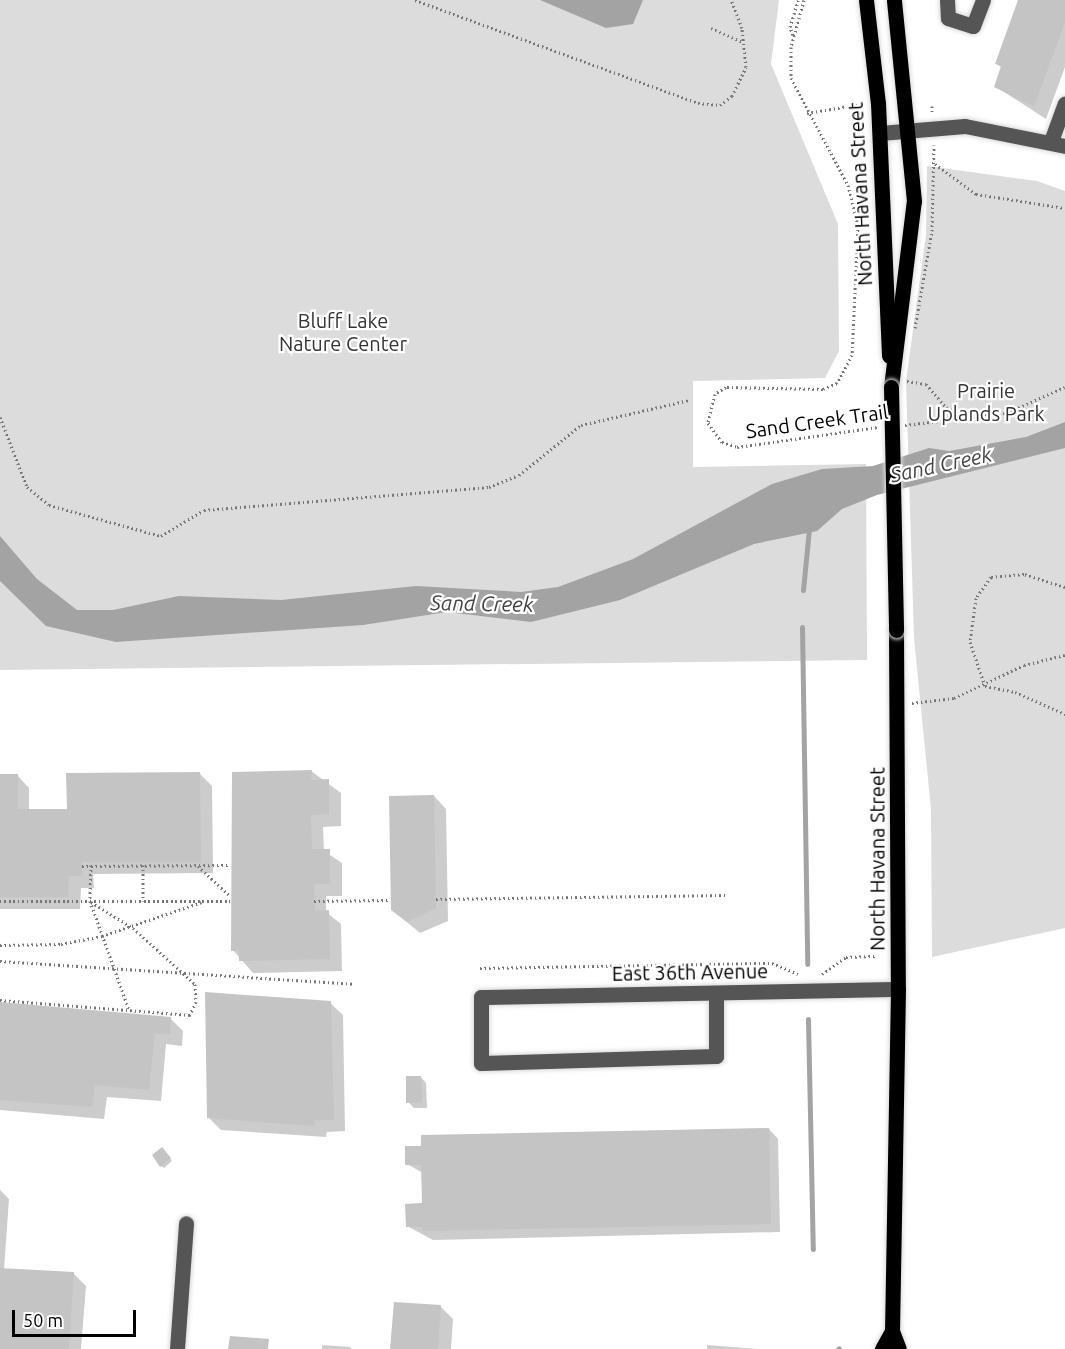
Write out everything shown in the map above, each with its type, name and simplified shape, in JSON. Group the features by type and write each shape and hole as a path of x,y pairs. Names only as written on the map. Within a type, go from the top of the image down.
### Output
{"main road":[{"name":"North Havana Street","path":"866,0 880,133 899,387"},
{"name":"North Havana Street","path":"894,0 908,129 913,221 899,387 896,630 898,989 892,1331 899,1349"},
{"name":"North Havana Street","path":"882,1349 892,1331"}],"street":[{"path":"947,0 948,18 973,26 983,0"},
{"path":"880,133 908,129 983,128 1058,143 1065,103"},
{"name":"East 36th Avenue","path":"716,993 716,1056 481,1063 481,997 898,989"},
{"path":"177,1349 186,1223"}],"path":[{"path":"415,0 698,103 720,105 732,96 746,67 743,42 731,0"},
{"path":"793,37 790,27 798,0"},
{"name":"Sand Creek Trail","path":"804,0 793,37 791,78 806,113 855,204 852,355 837,383 823,389 726,387 715,394 708,423 722,442 737,447 890,426"},
{"path":"711,28 743,42"},
{"path":"806,113 860,104"},
{"path":"915,331 932,231 935,158"},
{"path":"935,164 976,194 1065,208"},
{"path":"899,387 906,381 907,368"},
{"path":"906,381 926,384 946,408 969,419"},
{"name":"Sand Creek Trail","path":"901,425 1006,413 1065,387"},
{"path":"0,417 27,487 49,505 161,536 204,510 489,487 519,475 581,425 689,400"},
{"path":"985,686 970,642 982,585 1008,572 1065,588"},
{"path":"912,693 912,704 954,698 985,686 1024,665 1065,655"},
{"path":"985,686 1015,692 1065,714"},
{"path":"90,865 90,901 129,1010"},
{"path":"143,865 143,901"},
{"path":"197,865 230,895"},
{"path":"82,866 229,865"},
{"path":"436,899 727,895"},
{"path":"314,901 390,900"},
{"path":"0,901 230,901"},
{"path":"0,1000 189,1016 195,984 176,970 133,928 90,901"},
{"path":"0,945 61,944 102,936 133,928 205,901"},
{"path":"812,976 831,971 846,957 877,956"},
{"path":"0,961 176,970 354,984"},
{"path":"480,968 772,963 804,976"}],"green space":[{"name":"Bluff Lake Nature Center","path":"0,0 779,0 771,64 838,224 839,351 825,378 693,381 693,467 866,464 867,660 0,670"},
{"name":"Prairie Uplands Park","path":"927,166 1037,181 1065,191 1065,928 932,957 931,809 914,638 906,381 926,235"}],"water":[{"path":"540,0 643,0 633,24 606,28"},
{"name":"Sand Creek","path":"1065,422 1065,448 877,495 842,509 817,531 754,544 620,600 531,622 447,612 363,625 116,642 46,626 0,581 0,536 37,579 77,610 113,610 179,596 281,600 416,586 521,592 558,587 633,559 772,484 822,469 873,466 929,448 949,451 1026,437"}],"building":[{"path":"1018,0 1065,0 1065,22 1034,107 994,87 1001,66 995,64"},
{"path":"312,770 311,780 329,779 329,814 311,815 312,849 330,849 330,884 314,884 315,911 329,910 330,959 239,961 239,951 231,951 232,772"},
{"path":"200,772 201,862 82,862 82,876 69,876 68,897 0,897 0,774 18,774 18,809 67,809 66,773"},
{"path":"434,795 436,908 407,922 391,910 389,796"},
{"path":"205,992 331,1001 334,1120 315,1120 314,1126 207,1118"},
{"path":"0,1002 171,1017 170,1034 155,1033 149,1090 95,1085 92,1107 0,1100"},
{"path":"406,1076 421,1076 422,1102 406,1103"},
{"path":"769,1128 771,1224 423,1231 423,1227 406,1227 405,1204 422,1203 421,1165 405,1165 405,1146 421,1146 421,1135"},
{"path":"162,1147 171,1158 160,1167 152,1155"},
{"path":"0,1268 74,1272 69,1349 0,1349"},
{"path":"394,1302 441,1305 438,1349 390,1349"},
{"path":"230,1336 269,1339 268,1349 228,1349"}],"waterway":[{"path":"803,590 809,529"},
{"path":"802,627 807,964"},
{"path":"808,1019 813,1249"}]}
